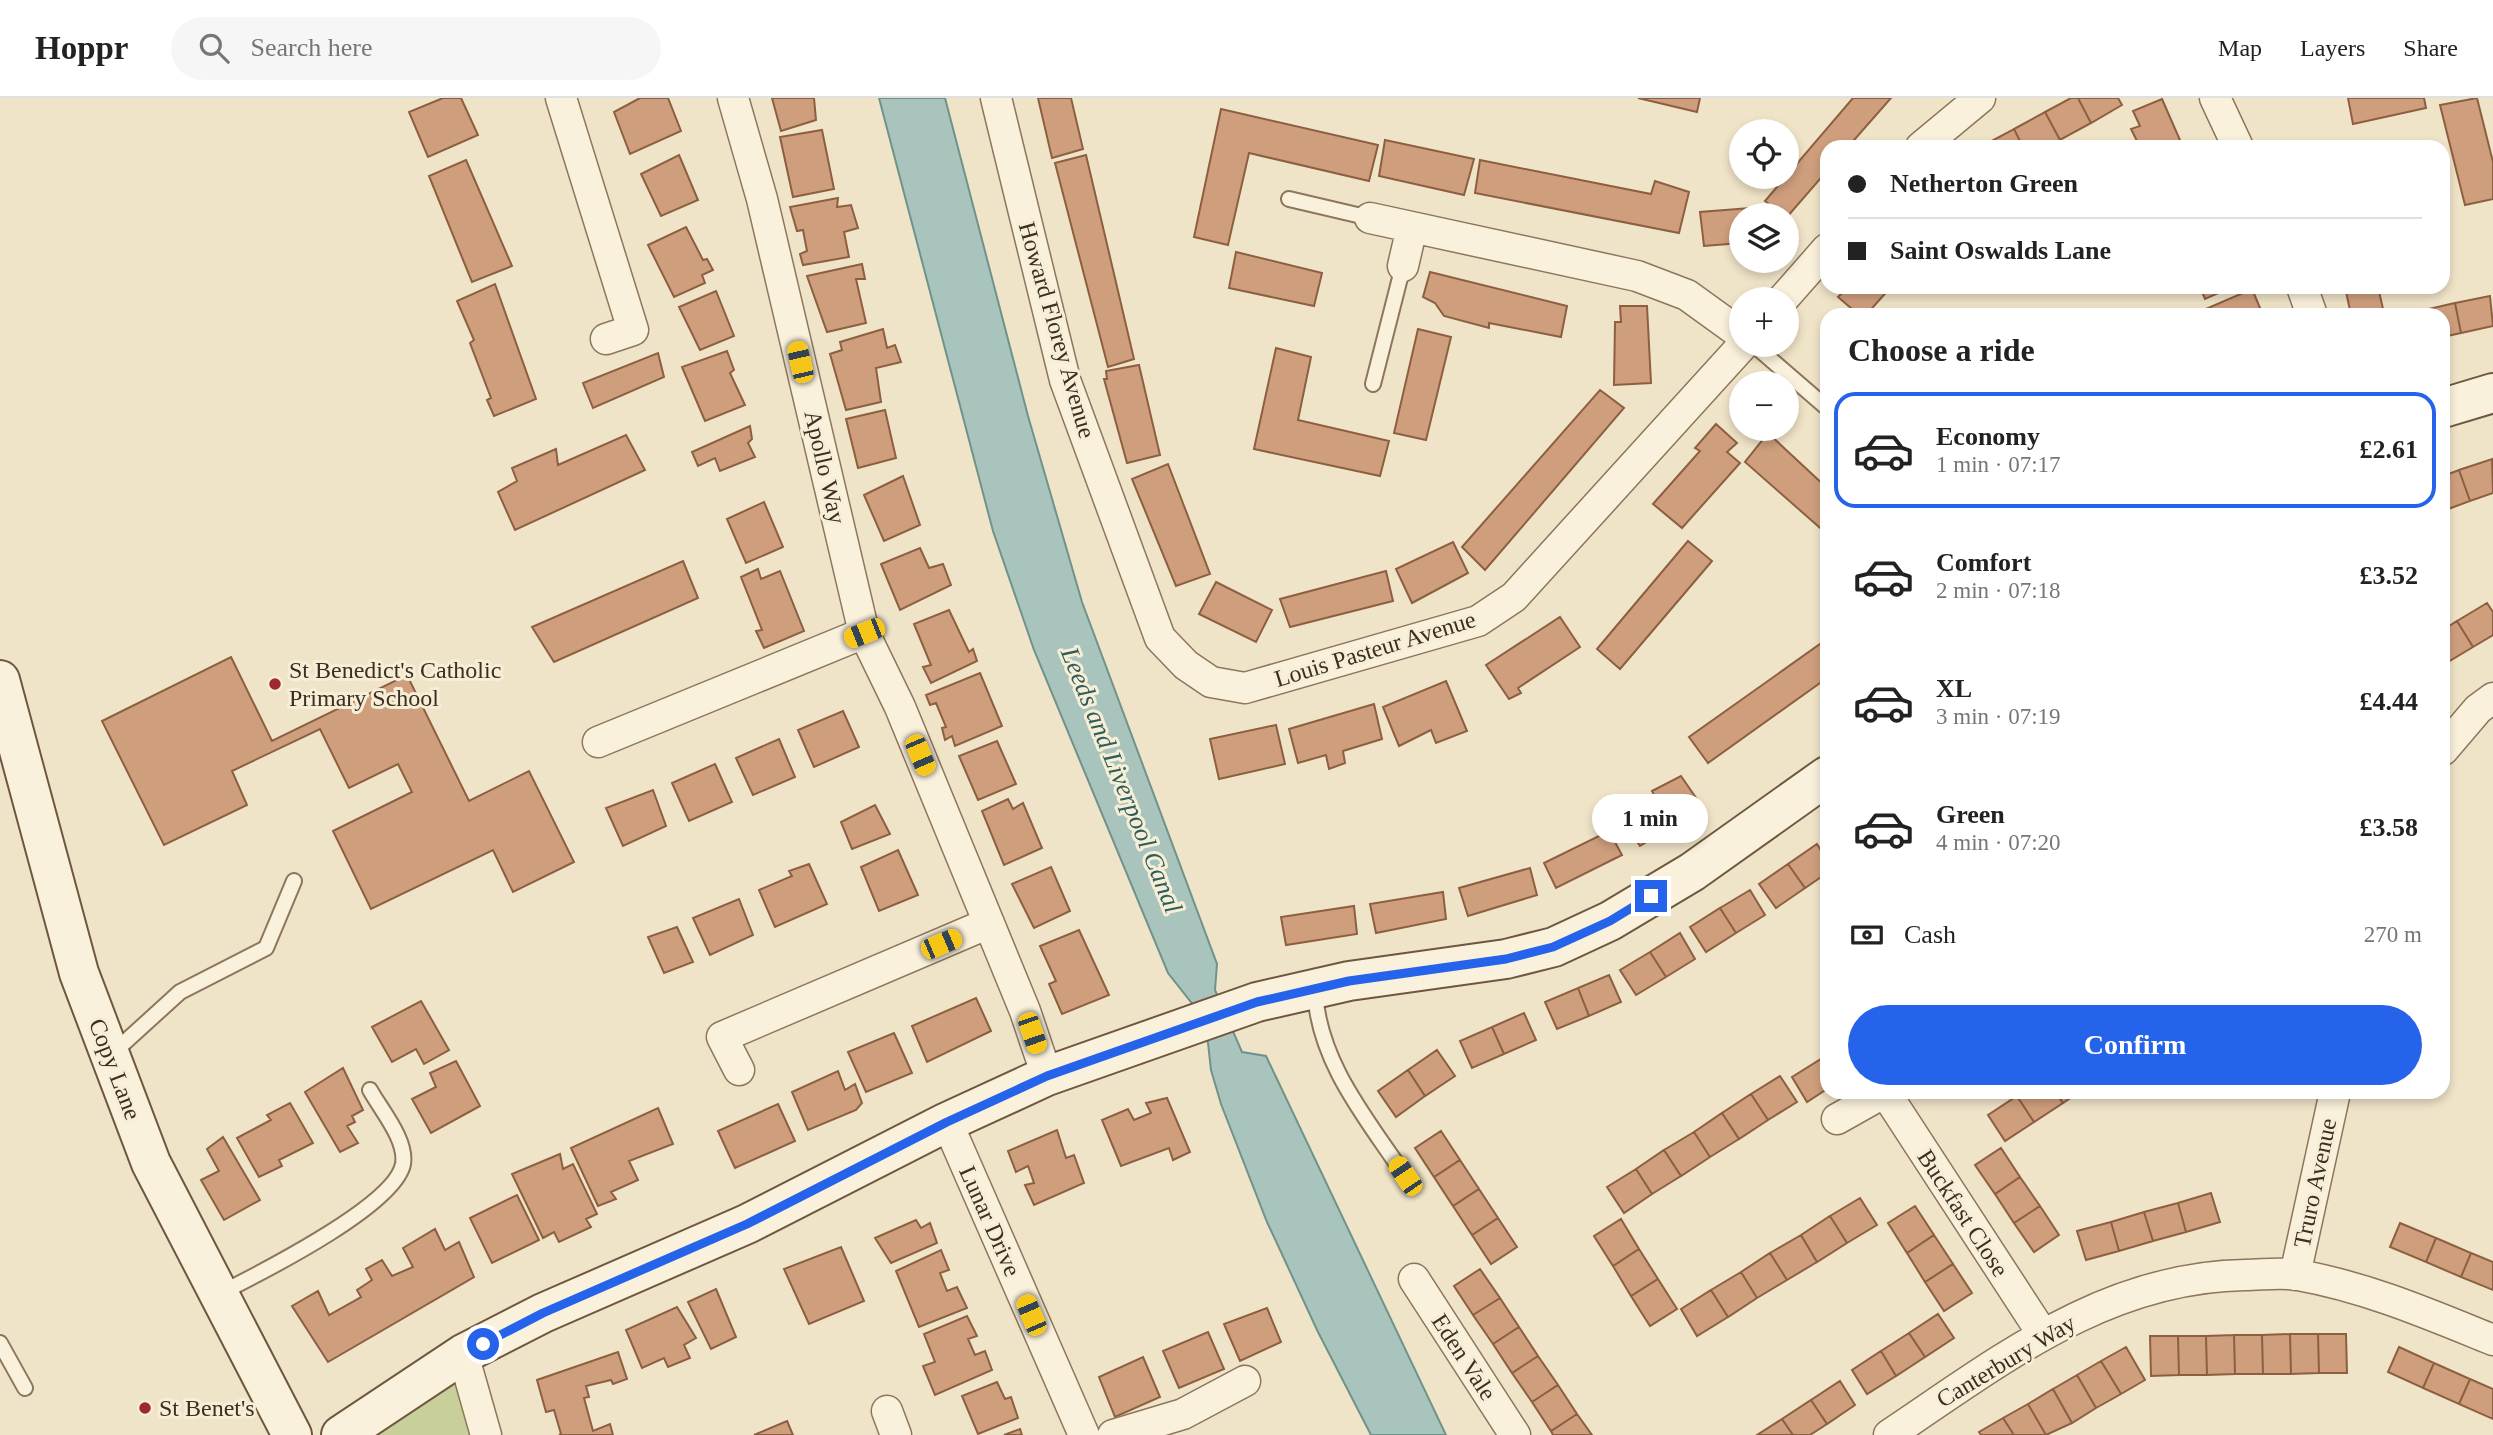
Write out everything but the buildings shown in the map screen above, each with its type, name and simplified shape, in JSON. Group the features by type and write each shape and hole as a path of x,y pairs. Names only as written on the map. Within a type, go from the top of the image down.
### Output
{"street":[{"path":"561,98 598,225 633,330 606,339"},
{"name":"Apollo Way","path":"733,98 762,199 864,633 900,707 989,923 1047,1076"},
{"name":"Howard Florey Avenue","path":"996,98 1065,380 1160,638"},
{"path":"1929,140 1980,98"},
{"path":"2215,98 2235,140"},
{"path":"1370,218 1637,276 1670,286 1687,295 1729,325"},
{"path":"1403,266 1412,227"},
{"path":"1794,287 1820,257"},
{"name":"Louis Pasteur Avenue","path":"1160,638 1186,665 1210,682 1245,688 1478,621 1514,597 1732,357"},
{"path":"2450,406 2493,393"},
{"path":"598,742 864,633"},
{"name":"Copy Lane","path":"0,680 79,973 150,1163 217,1296 292,1435"},
{"path":"2450,742 2478,709 2493,698"},
{"path":"341,1435 463,1354 543,1313 747,1224 947,1122 1047,1076 1257,1002 1315,989 1506,959 1553,947 1610,921 1692,872 1820,781"},
{"path":"739,1070 722,1037 989,923"},
{"name":"Buckfast Close","path":"1837,1119 1873,1099"},
{"name":"Buckfast Close","path":"1890,1099 2042,1333"},
{"name":"Truro Avenue","path":"2295,1275 2333,1099"},
{"name":"Lunar Drive","path":"947,1122 1084,1435"},
{"name":"Canterbury Way","path":"1889,1435 2042,1333 2111,1301 2160,1286 2220,1276 2295,1275 2394,1299 2493,1340"},
{"name":"Eden Vale","path":"1414,1279 1515,1435"},
{"path":"463,1354 486,1435"},
{"path":"1113,1435 1189,1425 1245,1381"}],"lane":[{"path":"1289,199 1370,218"},
{"path":"1373,384 1403,266"},
{"path":"1768,357 1820,402"},
{"path":"110,1056 144,1021 180,992 266,948 294,881"},
{"path":"1315,989 1316,1021 1325,1047 1356,1104 1405,1176"},
{"path":"217,1296 322,1237 389,1190 403,1164 400,1143 370,1090"},
{"path":"0,1343 25,1388"}],"green space":[{"path":"455,1382 474,1435 374,1435"}],"water":[{"name":"Leeds and Liverpool Canal","path":"879,98 945,98 1028,416 1082,602 1217,964 1215,990 1242,1052 1266,1056 1446,1435 1371,1435 1318,1332 1267,1222 1221,1104 1211,1070 1208,1043 1194,1006 1168,973 1034,650 993,531"}],"place":[{"name":"St Benedict's Catholic Primary School","path":"275,684"},
{"name":"St Benet's","path":"145,1408"}],"route":[{"path":"483,1344 543,1313 747,1224 947,1122 1047,1076 1257,1002 1349,981 1506,959 1553,947 1610,921 1651,896"}]}
